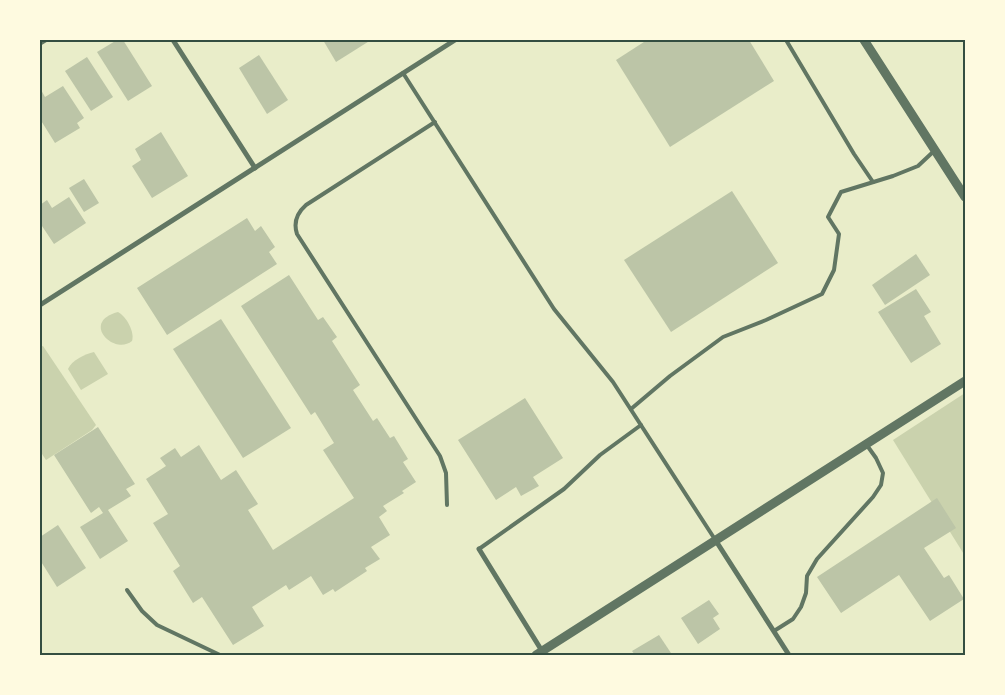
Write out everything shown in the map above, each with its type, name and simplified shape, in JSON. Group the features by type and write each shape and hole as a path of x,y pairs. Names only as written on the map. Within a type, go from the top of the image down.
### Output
{"street":[{"path":"40,43 45,40"},
{"path":"173,40 255,168"},
{"path":"40,305 455,40"},
{"path":"864,40 965,197"},
{"path":"479,549 539,653 965,380"},
{"path":"716,541 789,655"}],"lane":[{"path":"786,40 854,154 873,182"},
{"path":"403,73 554,309 613,382 716,541"},
{"path":"435,122 306,205 298,214 294,226 297,234 440,456 446,472 447,505"},
{"path":"631,409 670,376 723,337 766,320 822,294 834,270 840,234 828,217 841,192 918,166 935,150"},
{"path":"479,549 564,489 600,455 641,425"},
{"path":"774,631 793,619 801,607 806,593 807,576 817,559 873,497 881,485 883,473 876,458 866,444"},
{"path":"127,590 142,611 157,625 220,655"}],"green space":[{"path":"118,312 127,321 133,337 132,341 125,344 117,344 110,341 101,330 102,323 107,317"},
{"path":"43,346 96,425 92,430 46,460 40,451 40,347"},
{"path":"94,352 108,374 81,390 68,369 79,358"},
{"path":"965,393 965,556 893,440"}],"building":[{"path":"117,40 123,40 152,86 128,101 97,52"},
{"path":"323,40 371,40 336,62"},
{"path":"647,40 749,40 774,81 670,147 616,60"},
{"path":"259,55 288,100 267,114 239,68"},
{"path":"87,57 113,97 91,111 65,71"},
{"path":"63,86 84,118 77,123 80,128 55,143 40,119 40,88 45,97"},
{"path":"161,132 188,176 152,198 132,166 141,160 135,149"},
{"path":"84,179 99,203 84,212 69,188"},
{"path":"732,191 778,263 671,332 624,260"},
{"path":"69,197 86,223 54,244 40,223 40,205 47,200 52,208"},
{"path":"247,218 255,231 261,226 275,247 269,252 277,264 167,335 137,288"},
{"path":"916,254 930,275 885,305 872,285"},
{"path":"289,275 318,320 323,317 337,337 332,341 360,385 353,390 373,421 377,418 390,438 394,436 408,459 403,462 416,482 402,491 404,493 383,506 387,511 379,517 390,535 371,547 380,559 365,568 367,571 335,592 333,589 323,595 311,576 289,590 286,585 252,607 264,626 233,645 202,597 193,603 173,571 180,566 153,523 168,514 146,479 166,466 160,458 175,448 181,457 199,445 221,480 236,470 258,504 248,510 273,550 354,498 323,450 334,443 315,412 311,415 241,306"},
{"path":"916,289 931,312 924,316 941,344 911,363 878,312"},
{"path":"221,319 291,428 243,458 173,349"},
{"path":"525,398 563,458 533,477 539,486 521,496 516,487 496,500 458,440"},
{"path":"98,427 135,484 126,489 131,496 108,510 128,541 100,559 80,527 103,513 99,507 91,513 54,455"},
{"path":"937,498 956,528 924,548 944,578 949,575 964,599 930,621 899,575 841,613 817,577"},
{"path":"58,525 86,568 57,587 40,560 40,537"},
{"path":"709,600 719,614 713,618 720,629 698,644 681,618"},
{"path":"659,635 671,653 668,655 635,655 632,651"}]}
